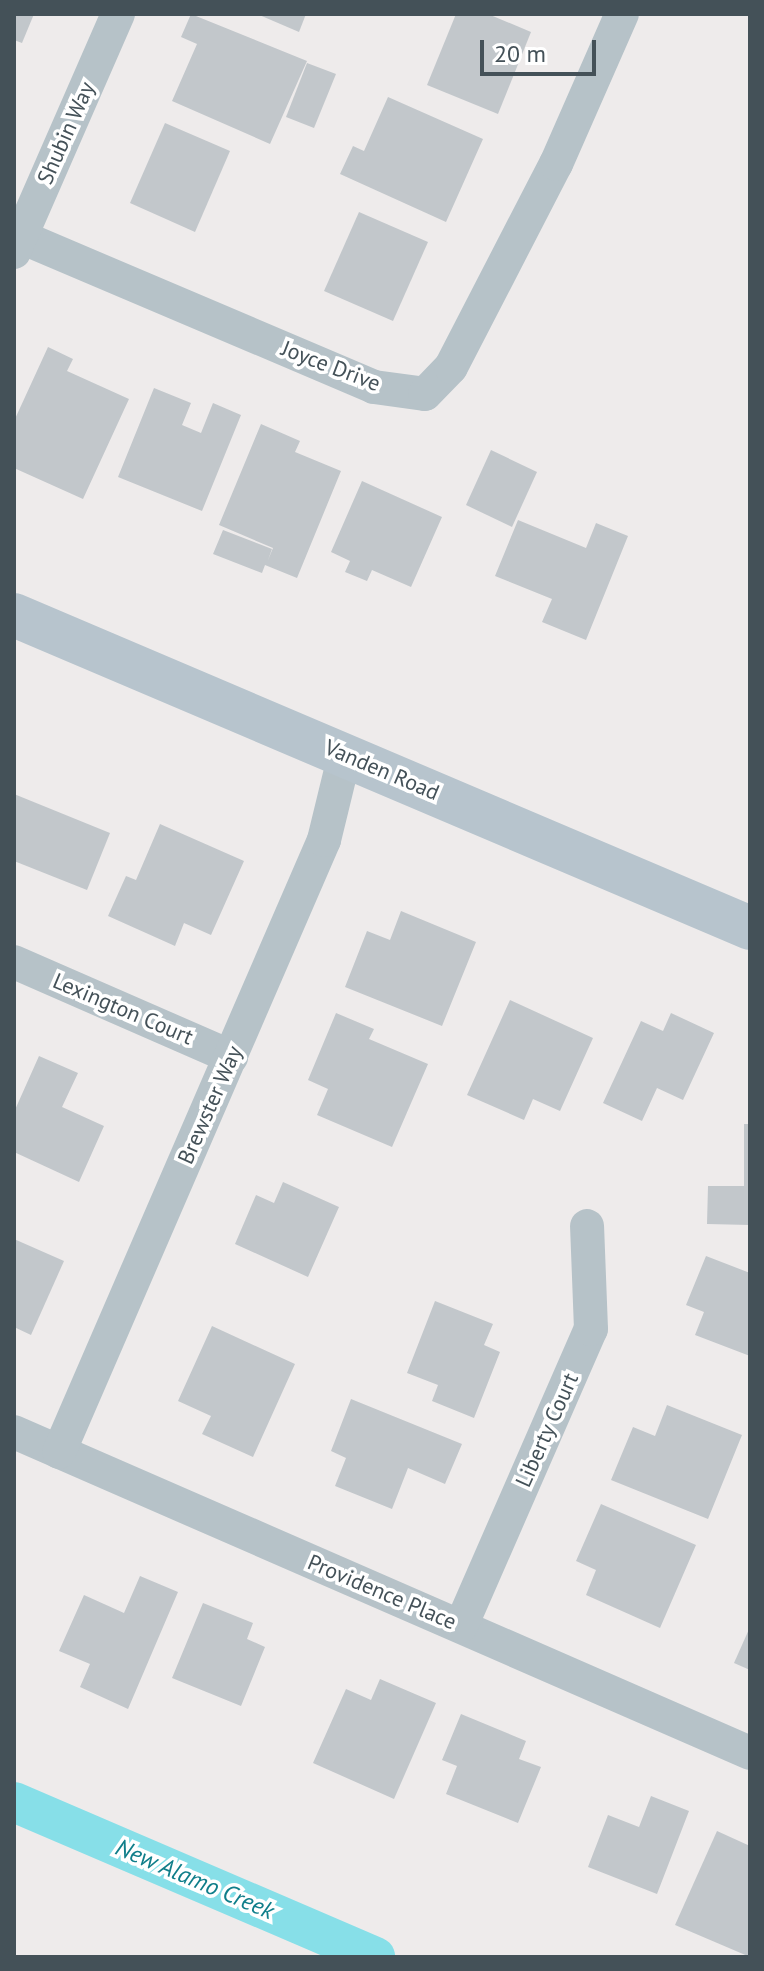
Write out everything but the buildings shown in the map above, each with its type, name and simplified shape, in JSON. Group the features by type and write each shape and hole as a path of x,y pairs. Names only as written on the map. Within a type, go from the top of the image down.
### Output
{"street":[{"name":"Shubin Way","path":"16,241 118,14"},
{"name":"Joyce Drive","path":"16,241 374,387 425,394 451,367 556,164 622,14"},
{"name":"Vanden Road","path":"14,615 750,928"},
{"name":"Brewster Way","path":"59,1452 324,840 345,754"},
{"name":"Lexington Court","path":"14,962 231,1057"},
{"name":"Liberty Court","path":"461,1626 591,1329 587,1226"},
{"name":"Providence Place","path":"14,1432 750,1753"}],"waterway":[{"name":"New Alamo Creek","path":"14,1802 375,1957"}]}
